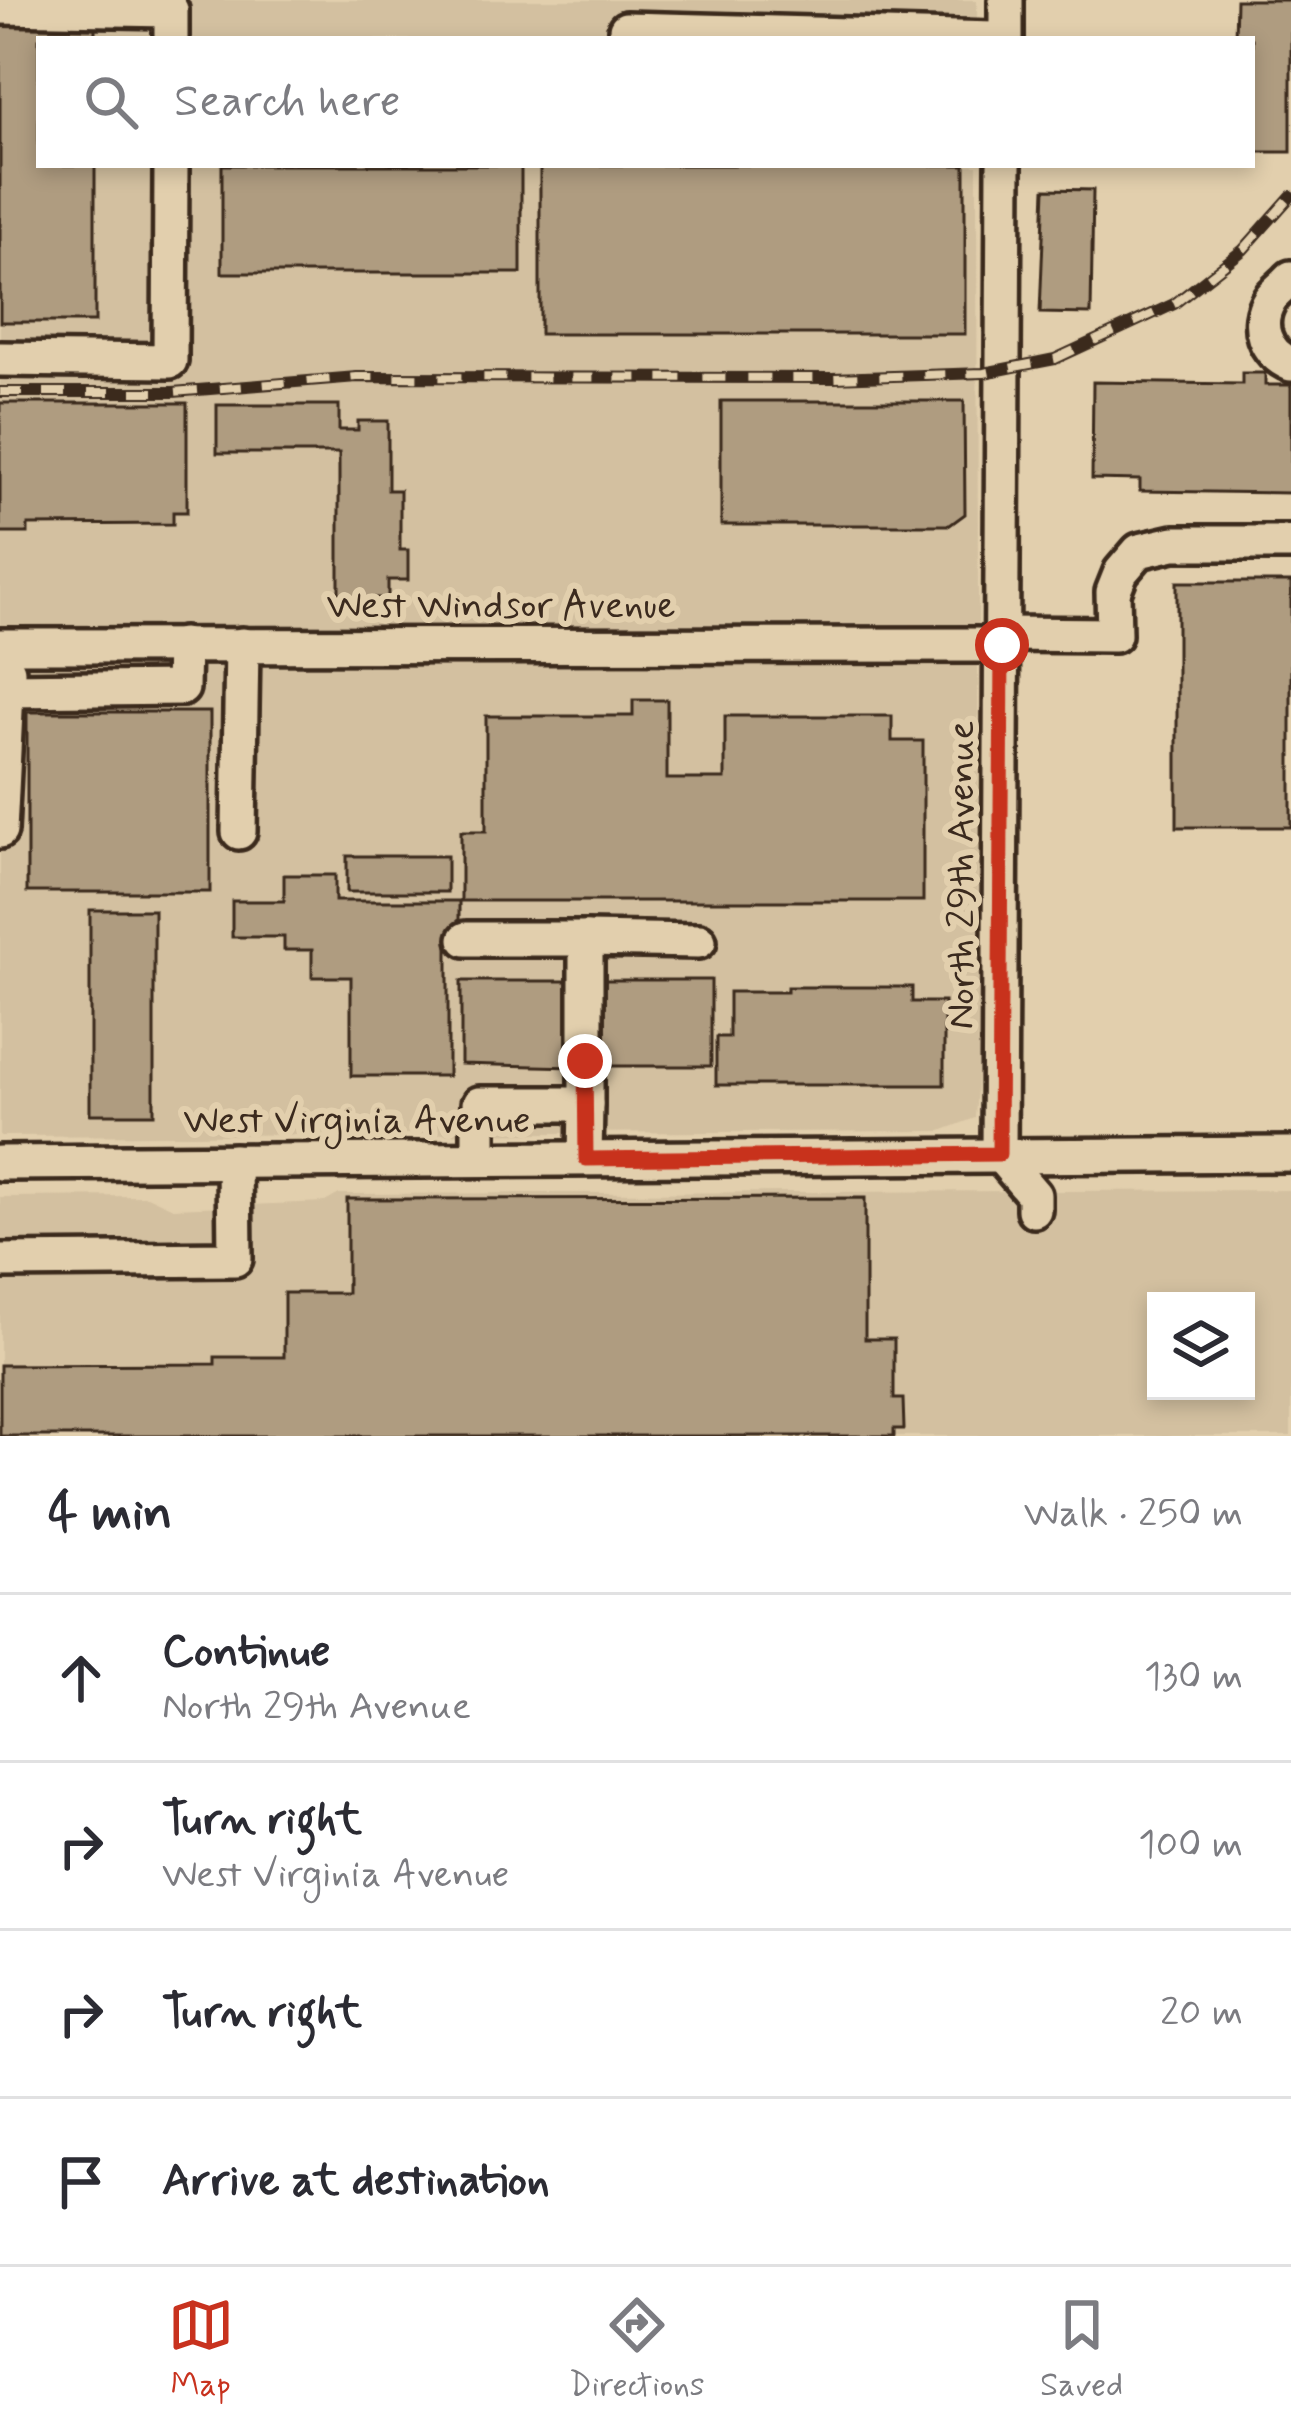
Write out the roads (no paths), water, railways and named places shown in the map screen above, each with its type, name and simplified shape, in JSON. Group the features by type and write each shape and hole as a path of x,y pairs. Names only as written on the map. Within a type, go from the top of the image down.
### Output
{"street":[{"path":"1006,0 1006,36"},
{"path":"0,7 171,10 171,36"},
{"path":"626,29 884,36"},
{"path":"0,359 170,361 171,168"},
{"name":"North 29th Avenue","path":"999,1154 1004,168"},
{"path":"1291,278 1269,300 1264,319 1269,349 1291,364"},
{"name":"West Windsor Avenue","path":"4,646 1002,640 1114,635 1113,592 1120,572 1138,551 1174,543 1291,543"},
{"path":"8,690 182,688 183,645"},
{"path":"239,832 242,645"},
{"path":"0,831 8,690 4,646"},
{"path":"466,939 699,941"},
{"path":"586,940 586,1159"},
{"path":"478,1159 479,1104 586,1104"},
{"path":"999,1154 1034,1195 1034,1210"},
{"name":"West Virginia Avenue","path":"0,1163 1291,1154"},
{"path":"0,1261 235,1258 234,1161"}],"railway":[{"path":"0,392 173,392 357,377 832,378 984,373 1055,359 1174,304 1243,250 1291,196"}]}
